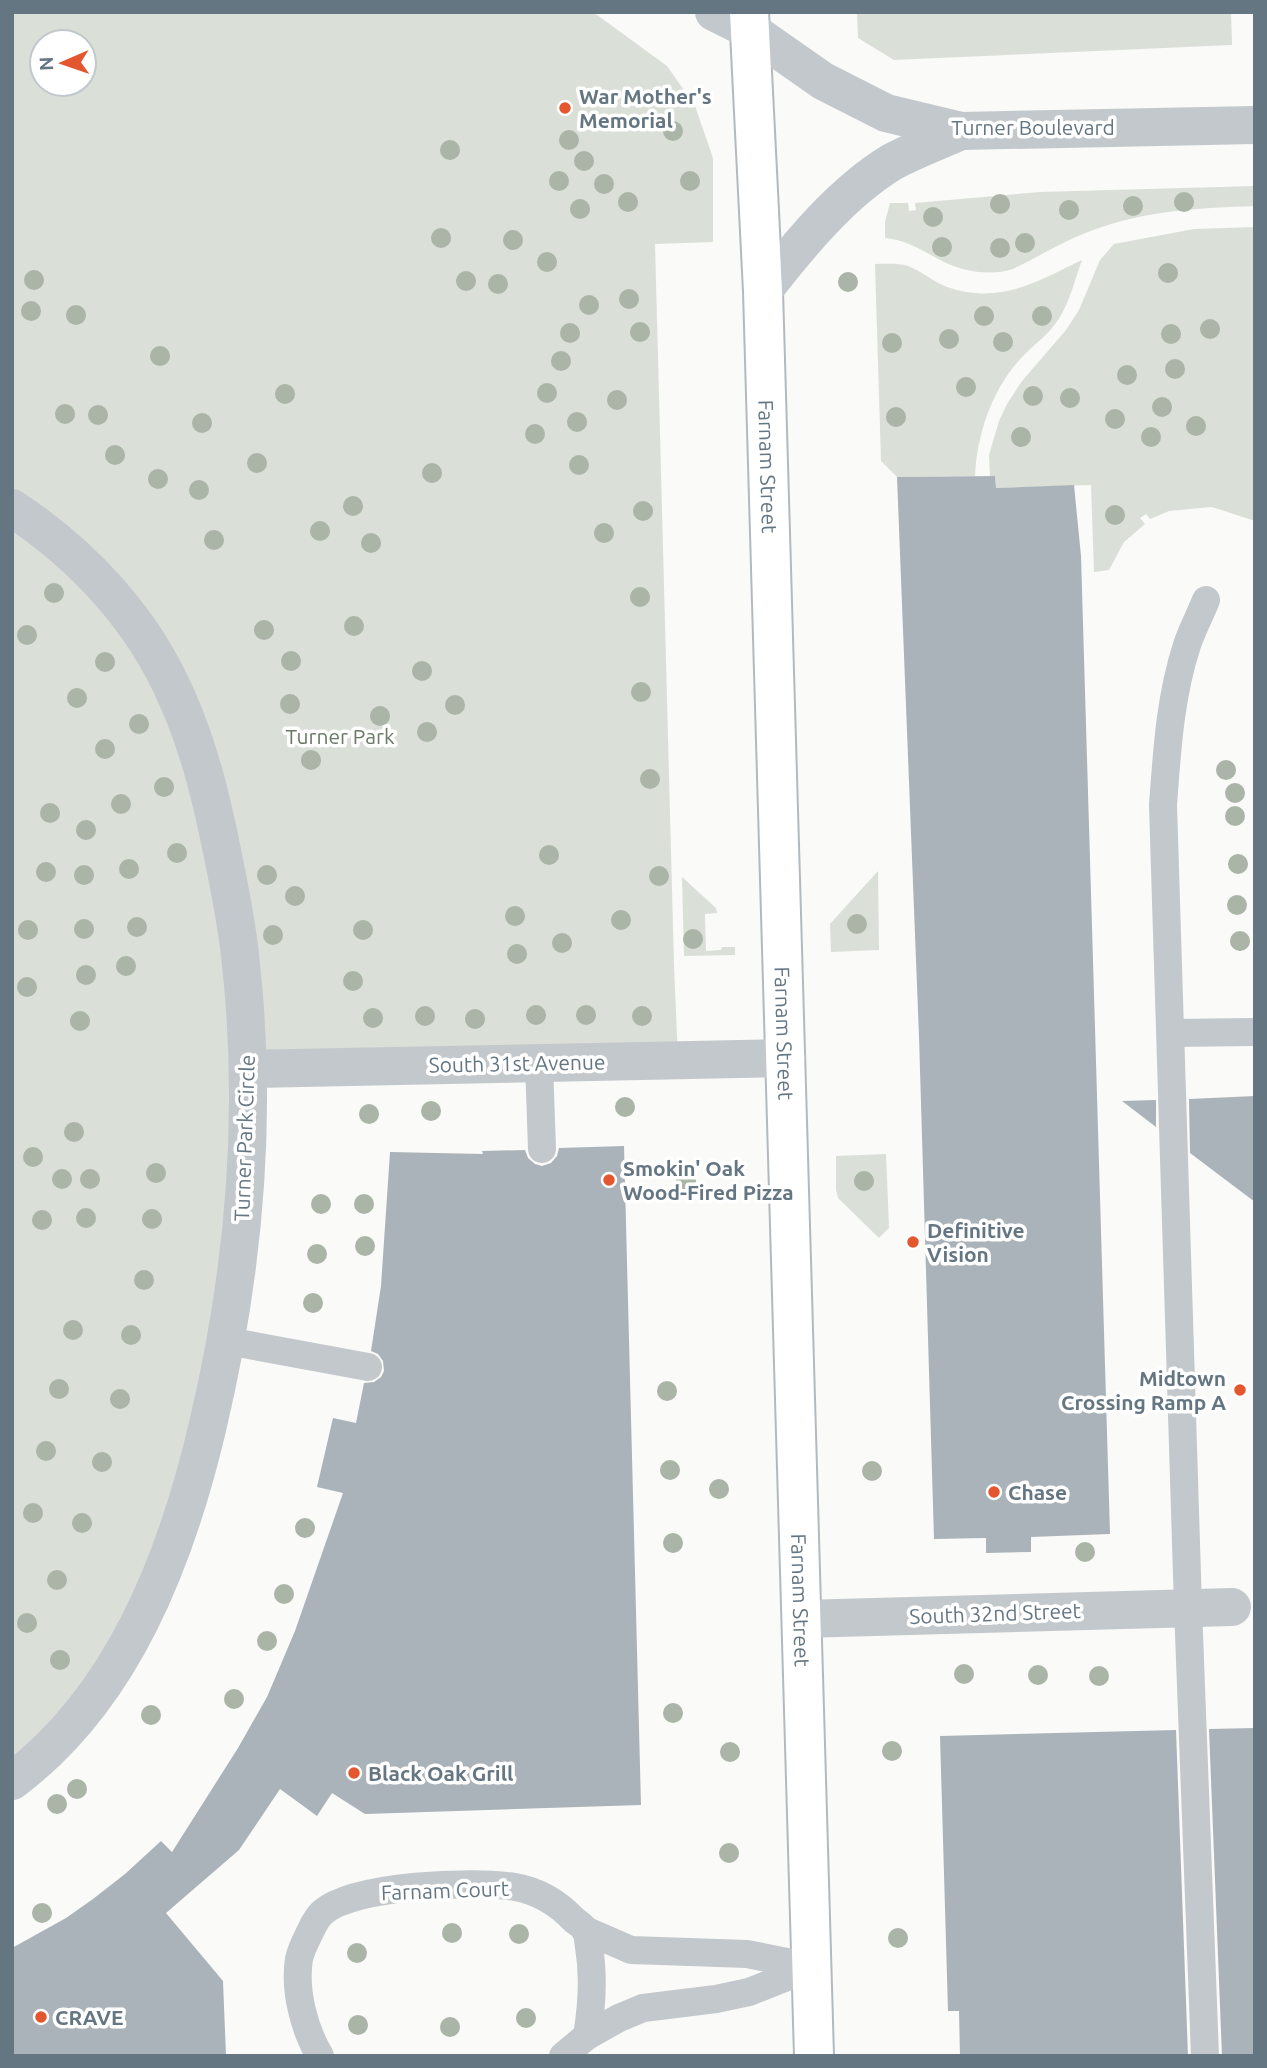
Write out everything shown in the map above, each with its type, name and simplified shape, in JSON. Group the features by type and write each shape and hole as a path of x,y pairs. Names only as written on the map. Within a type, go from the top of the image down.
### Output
{"main road":[{"name":"Farnam Street","path":"750,21 763,290 814,2056"}],"street":[{"name":"Turner Boulevard","path":"714,12 750,21 822,81 886,114 961,131 1255,124"},
{"path":"763,290 802,242 842,201 892,162 961,131"},
{"name":"Turner Park Circle","path":"12,508 67,550 100,581 132,618 178,700 196,747 213,807 236,922 244,994 248,1069 247,1151 242,1220 227,1341 200,1457 180,1523 160,1578 122,1656 75,1721 12,1781"},
{"name":"South 31st Avenue","path":"248,1069 786,1058"},
{"name":"South 32nd Street","path":"802,1619 1232,1607"}],"lane":[{"path":"1205,2056 1163,805 1167,747 1176,690 1188,644 1206,600"},
{"path":"1171,1033 1255,1032"},
{"path":"539,1063 542,1149"},
{"path":"227,1341 368,1367"},
{"name":"Farnam Court","path":"320,2056 304,2024 299,1959 315,1921 325,1911 344,1900 367,1893 409,1887 516,1887 550,1900 585,1930 631,1950 747,1954 812,1967"},
{"path":"585,1930 593,1967 587,2036"},
{"path":"563,2056 587,2036 643,2008 749,1992 812,1967"}],"green space":[{"name":"Turner Park","path":"12,12 593,12 667,66 695,106 713,158 713,242 655,244 678,1060 248,1069 247,1151 160,1578 12,1781"},
{"path":"857,12 1231,12 1232,45 894,60 858,38"},
{"path":"1255,186 1255,206 1174,211 1135,218 1096,229 1004,271 977,272 959,268 908,244 885,238 885,222 890,203 908,203 909,211 916,210 915,203 1040,192"},
{"path":"1255,227 1255,521 1212,507 1169,511 1150,519 1146,514 1140,518 1145,524 1124,542 1109,570 1094,572 1091,485 996,488 995,476 990,476 989,455 999,421 1022,381 1066,330 1079,310 1100,260 1114,244 1194,229"},
{"path":"1082,260 1058,320 1014,367 996,395 983,427 975,476 897,477 881,461 875,264 908,266 947,287 984,293 1001,292 1033,283"},
{"path":"878,871 879,950 831,952 830,924"},
{"path":"682,877 716,908 717,913 705,914 706,951 735,947 735,955 684,956"},
{"path":"886,1154 889,1228 879,1238 838,1198 836,1156"}],"building":[{"path":"995,476 996,488 1074,485 1081,556 1110,1534 1031,1537 1031,1552 986,1553 986,1538 934,1539 919,1036 897,477"},
{"path":"1255,1096 1255,1202 1190,1153 1189,1099"},
{"path":"1156,1100 1156,1127 1122,1101"},
{"path":"624,1146 641,1805 365,1814 332,1793 317,1816 280,1789 239,1850 166,1913 223,1981 226,2056 12,2056 12,1948 66,1918 93,1899 161,1841 172,1852 267,1697 295,1631 343,1493 317,1487 333,1418 356,1423 364,1383 374,1382 384,1371 383,1361 378,1354 371,1351 381,1286 390,1152 483,1154 482,1151 525,1150 528,1158 542,1166 551,1163 559,1148"},
{"path":"1255,1728 1255,2056 1222,2056 1209,1729"},
{"path":"1176,1730 1188,2056 960,2056 959,2011 948,2011 940,1736"}],"place":[{"name":"War Mother's Memorial","path":"565,108"},
{"name":"Smokin' Oak Wood-Fired Pizza","path":"609,1180"},
{"name":"Definitive Vision","path":"913,1242"},
{"name":"Midtown Crossing Ramp A","path":"1240,1390"},
{"name":"Chase","path":"994,1492"},
{"name":"Black Oak Grill","path":"354,1773"},
{"name":"CRAVE","path":"41,2017"}]}
